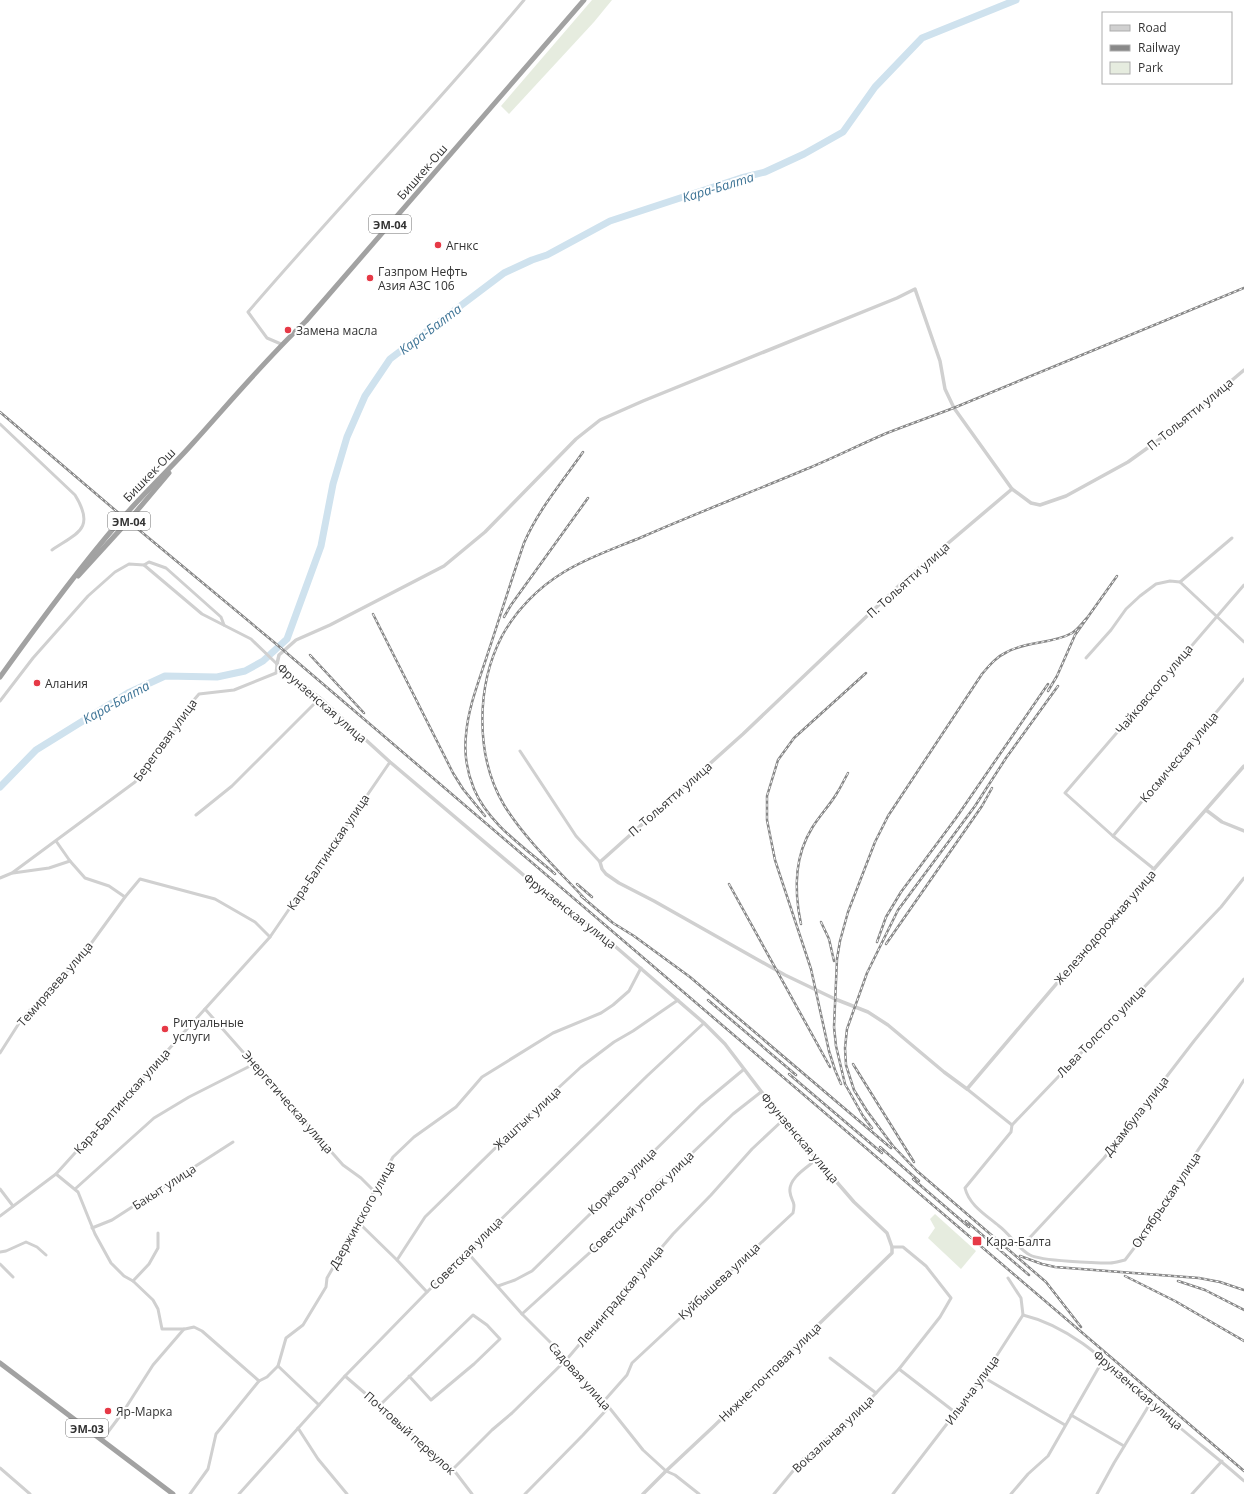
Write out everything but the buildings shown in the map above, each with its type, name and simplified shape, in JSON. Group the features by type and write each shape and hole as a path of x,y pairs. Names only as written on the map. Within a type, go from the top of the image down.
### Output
{"highway":[{"name":"Бишкек-Ош","path":"0,677 62,593 130,519 192,445 281,344 306,321 584,0"},
{"name":"ЭМ-03","path":"0,1363 173,1494"}],"street":[{"path":"281,344 267,338 248,312 297,255 490,41 524,0"},
{"path":"277,664 279,655 296,640 330,625 444,566 485,532 576,438 600,420 643,401 897,298 915,289 940,361 945,389 954,408 1012,489"},
{"name":"П. Тольятти улица","path":"600,862 743,734 907,578 1012,489 1031,503 1040,505 1066,496 1128,462 1178,426 1244,370"},
{"path":"0,424 75,495 81,504 84,519 81,530 52,550"},
{"path":"1180,582 1232,538"},
{"path":"0,701 33,658 88,596 115,572 129,564 144,565 148,562 166,568 221,617 224,625"},
{"name":"Фрунзенская улица","path":"144,565 202,614 251,638 277,664 320,698 390,762 527,878 602,935 704,1023 725,1044 743,1070 783,1120 854,1202 887,1233 892,1247"},
{"path":"1086,658 1126,609 1140,596 1156,584 1170,581 1180,582 1244,642"},
{"name":"Чайковского улица","path":"1113,836 1065,793 1244,585"},
{"name":"Береговая улица","path":"0,878 12,874 135,782 178,726 199,694 234,690 276,673 277,664"},
{"name":"Космическая улица","path":"1113,836 1244,679"},
{"path":"196,815 232,786 320,698"},
{"path":"520,751 576,836 600,862 602,869 606,874 619,883 654,901 785,975 835,999 868,1012 888,1025 944,1072 1012,1125"},
{"name":"Кара-Балтинская улица","path":"0,1216 56,1174 270,937 390,762"},
{"name":"Железнодорожная улица","path":"967,1089 1154,869 1244,766"},
{"path":"1206,810 1222,822 1244,831"},
{"path":"1113,836 1154,869"},
{"path":"56,841 70,861 85,878 109,886 125,896"},
{"path":"12,874 49,868 70,861"},
{"name":"Льва Толстого улица","path":"965,1188 1011,1132 1012,1125 1221,907 1244,878"},
{"name":"Темирязева улица","path":"0,1054 23,1017 82,956 125,896 140,879 215,899 254,922 270,937"},
{"name":"Дзержинского улица","path":"259,1381 267,1377 278,1366 286,1338 303,1325 326,1287 327,1278 359,1223 393,1157 414,1137 456,1107 482,1077 553,1033 601,1013 629,991 641,968"},
{"name":"Джамбула улица","path":"1021,1247 1104,1158 1194,1041 1244,980"},
{"name":"Жаштык улица","path":"397,1260 425,1217 530,1114 581,1067 614,1042 633,1031 678,1000"},
{"name":"Энергетическая улица","path":"205,1009 343,1165 361,1178 374,1192"},
{"name":"Советская улица","path":"239,1494 345,1376 427,1292 647,1076 704,1023"},
{"path":"75,1190 154,1118 254,1064"},
{"name":"Коржова улица","path":"498,1286 515,1280 532,1271 701,1105 743,1070"},
{"name":"Октябрьская улица","path":"965,1188 966,1195 978,1210 1002,1227 1030,1255 1038,1258 1111,1263 1125,1260 1146,1233 1244,1080"},
{"name":"Советский уголок улица","path":"522,1314 607,1237 659,1181 687,1158 733,1114 761,1092"},
{"name":"Ленинградская улица","path":"453,1469 567,1359 673,1234 711,1195 752,1149 783,1120"},
{"name":"Бакыт улица","path":"92,1228 112,1220 233,1142"},
{"name":"Куйбышева улица","path":"604,1401 627,1375 632,1363 686,1311 709,1293 793,1213 795,1204 790,1192 792,1183 797,1176 817,1159"},
{"path":"56,1174 78,1192 92,1228 111,1263 153,1300 158,1309 162,1329 185,1329 194,1327 202,1331 259,1381 216,1434 208,1469 190,1494"},
{"path":"0,1189 14,1206"},
{"path":"359,1223 427,1292"},
{"path":"133,1281 149,1264 158,1248 158,1233"},
{"path":"0,1252 6,1251 26,1242 36,1247 46,1255"},
{"name":"Вокзальная улица","path":"774,1494 802,1460 854,1416 899,1369 940,1317 951,1298 926,1266 903,1247 892,1247"},
{"name":"Нижне-почтовая улица","path":"642,1494 714,1427 788,1352 892,1253 892,1247"},
{"name":"Садовая улица","path":"467,1252 522,1314 567,1359 604,1401 643,1450 666,1471 675,1475 699,1494"},
{"path":"0,1264 13,1277"},
{"path":"1008,1278 1021,1298 1023,1315"},
{"path":"380,1405 409,1376 473,1315 487,1325 500,1339 474,1364 431,1400 409,1376"},
{"name":"Фрунзенская улица","path":"1023,1315 1039,1319 1074,1336 1124,1376 1151,1402 1244,1481"},
{"name":"Ильича улица","path":"893,1494 983,1377 1023,1315"},
{"path":"102,1440 123,1412 153,1365 185,1329"},
{"path":"830,1358 876,1393"},
{"path":"1011,1494 1028,1474 1048,1456 1103,1360"},
{"path":"278,1366 319,1405"},
{"path":"899,1369 956,1412"},
{"name":"Почтовый переулок","path":"345,1376 453,1469 472,1494"},
{"path":"983,1377 1065,1425"},
{"path":"1096,1494 1151,1402"},
{"path":"525,1494 560,1460 608,1407"},
{"path":"1071,1415 1124,1446"},
{"path":"298,1428 318,1459 347,1494"},
{"path":"1192,1494 1222,1461"},
{"path":"0,1468 30,1494"}],"green space":[{"path":"592,0 612,0 594,22 509,114 501,106"},
{"path":"935,1214 976,1251 961,1269 928,1238 935,1228 930,1219"}],"waterway":[{"name":"Кара-Балта","path":"0,787 36,750 128,693 165,676 217,677 245,671 263,661 287,639 321,546 333,484 347,437 365,396 390,359 504,273 547,255 610,221 741,178 765,172 804,154 843,132 875,87 922,38 1016,0"}],"railway":[{"path":"585,899 532,842 512,818 495,786 488,765 484,743 482,721 484,699 487,677 493,656 502,636 514,617 537,592 564,572 592,557 819,464 887,433 956,407 1244,288"},
{"path":"0,412 275,643 1244,1471"},
{"path":"555,874 510,836 489,814 474,789 467,762 465,742 467,725 474,696 524,543 536,519 583,452"},
{"path":"504,617 511,605 588,498"},
{"path":"1048,691 1057,676 1075,635 1117,576"},
{"path":"373,614 453,773 463,789 485,816"},
{"path":"872,1128 863,1116 845,1084 836,1046 834,1027 837,959 840,941 848,912 875,842 888,816 982,674 990,665 999,656 1014,648 1065,637 1078,628 1087,618"},
{"path":"310,655 364,713"},
{"path":"841,1084 829,1051 811,969 775,860 767,820 767,796 778,760 794,738 866,673"},
{"path":"877,942 886,917 901,892 956,818 1048,684"},
{"path":"1058,686 1006,758 975,806 898,910 867,973 847,1029 845,1048 846,1065 854,1090 867,1111 893,1146 917,1171 1046,1282 1081,1327"},
{"path":"801,924 797,899 797,874 802,851 812,828 840,788 848,773"},
{"path":"886,944 982,806 992,788"},
{"path":"577,884 592,897"},
{"path":"729,884 830,1067"},
{"path":"581,896 613,923 634,936 690,977 891,1148"},
{"path":"821,922 829,939 834,961"},
{"path":"708,1000 796,1075"},
{"path":"853,1064 914,1162"},
{"path":"789,1074 882,1153"},
{"path":"880,1147 919,1181"},
{"path":"913,1179 969,1227"},
{"path":"966,1221 1029,1275"},
{"path":"1020,1256 1055,1267 1199,1278 1220,1282 1244,1290"},
{"path":"1125,1276 1175,1301 1244,1341"},
{"path":"1178,1281 1205,1290 1244,1310"}],"place":[{"name":"Агнкс","path":"438,245"},
{"name":"Газпром Нефть Азия АЗС 106","path":"370,278"},
{"name":"Замена масла","path":"288,330"},
{"name":"Алания","path":"37,683"},
{"name":"Ритуальные услуги","path":"165,1029"},
{"name":"Кара-Балта","path":"977,1241"},
{"name":"Яр-Марка","path":"108,1411"}]}
